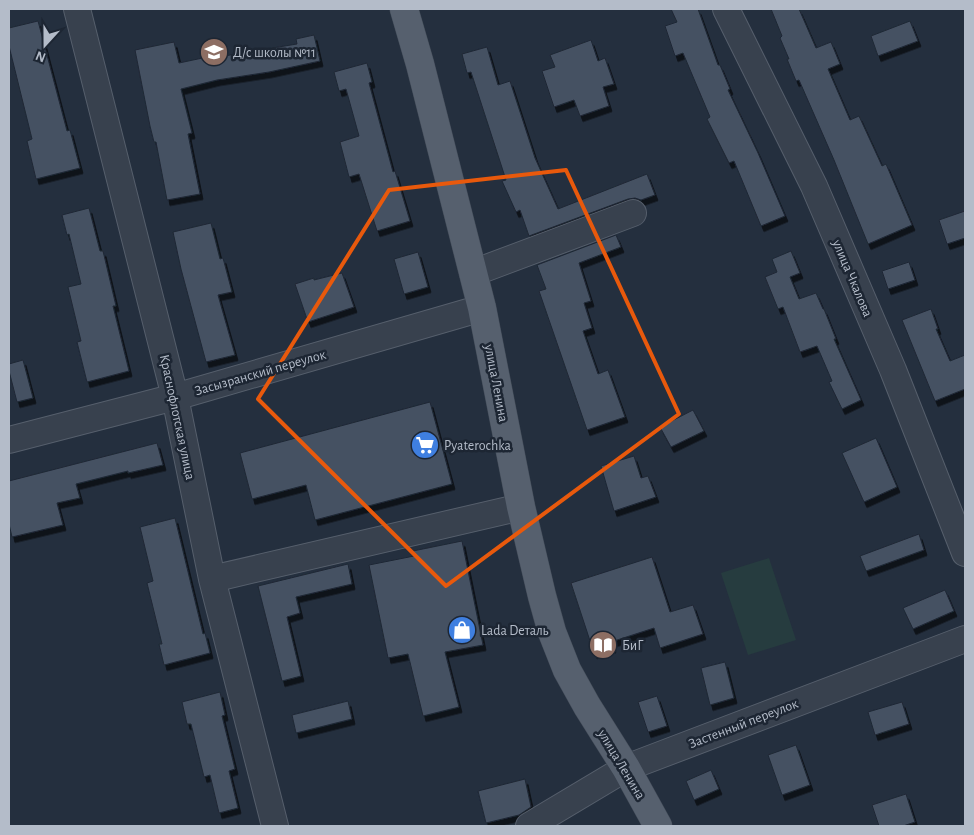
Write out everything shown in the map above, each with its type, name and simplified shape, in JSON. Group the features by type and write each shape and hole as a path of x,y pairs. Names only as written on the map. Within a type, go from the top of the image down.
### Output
{"main road":[{"name":"улица Ленина","path":"404,9 482,308 521,506 552,632 567,670 586,706 626,768 658,826"}],"street":[{"name":"Краснофлотская улица","path":"77,9 175,397 212,579 275,826"},
{"name":"улица Чкалова","path":"726,9 814,186 893,370 965,554"},
{"path":"473,273 633,214"},
{"name":"Засызранский переулок","path":"9,440 175,397 482,308"},
{"path":"212,579 521,506"},
{"name":"Застенный переулок","path":"529,826 626,768 965,639"}],"highlighted area":[{"path":"566,170 679,414 446,586 258,399 389,190"}],"green space":[{"path":"769,558 796,640 748,655 721,573"}],"building":[{"path":"671,9 698,9 718,65 720,65 730,89 728,90 785,216 761,226 734,161 729,163 707,119 710,117 683,53 675,56 665,26 677,22"},
{"path":"771,9 799,9 816,48 831,42 840,64 828,69 850,120 859,116 882,166 886,164 912,225 868,244 799,80 796,81 780,38 782,36"},
{"path":"38,21 67,131 70,130 80,168 36,179 27,141 32,139 9,46 9,28"},
{"path":"910,21 918,41 878,56 871,36"},
{"path":"314,35 320,61 269,72 217,80 181,89 192,133 188,134 200,194 167,200 135,50 174,42 179,63 212,56 212,58 297,44 296,39"},
{"path":"591,40 598,61 605,58 614,84 603,87 609,106 580,116 574,100 554,107 542,71 555,67 550,55"},
{"path":"487,47 498,85 510,81 535,158 558,209 647,174 655,195 641,200 635,198 628,199 529,236 520,210 516,212 502,181 506,180 471,72 467,73 462,54"},
{"path":"367,63 372,82 369,83 393,172 395,171 410,221 377,231 359,174 349,177 340,142 359,136 346,89 339,91 334,72"},
{"path":"89,208 100,251 103,251 116,306 113,306 129,371 87,382 77,342 81,341 68,287 81,284 69,234 67,235 62,215"},
{"path":"965,211 965,238 947,244 939,220"},
{"path":"211,223 220,259 223,258 232,292 218,295 235,355 206,362 173,232"},
{"path":"616,235 621,247 579,263 591,301 584,303 592,328 583,331 598,374 608,370 625,417 587,430 539,291 546,289 537,265"},
{"path":"791,251 800,273 790,277 799,299 816,293 861,400 842,409 829,382 832,381 817,346 800,352 783,307 778,309 765,277 777,272 772,259"},
{"path":"418,252 428,287 404,294 394,259"},
{"path":"909,262 915,280 888,289 882,271"},
{"path":"342,273 354,307 308,322 295,284 314,278 314,280"},
{"path":"931,309 938,329 936,329 950,361 965,355 965,389 935,401 902,320"},
{"path":"23,360 33,398 17,402 9,364"},
{"path":"430,402 452,484 315,520 306,485 252,499 240,453"},
{"path":"693,410 704,431 671,447 660,427"},
{"path":"876,438 897,487 864,502 842,453"},
{"path":"157,443 163,465 128,473 128,471 76,484 80,498 57,503 63,525 12,537 9,524 9,481"},
{"path":"634,456 641,478 648,476 656,497 614,511 601,466"},
{"path":"175,518 203,634 205,633 210,653 164,665 159,644 162,644 147,583 153,581 140,527"},
{"path":"919,534 924,550 866,571 860,556"},
{"path":"462,541 483,645 445,652 459,707 423,716 408,654 388,658 369,565 414,556 413,551"},
{"path":"652,557 670,612 693,605 703,634 660,648 654,628 611,642 613,647 594,653 571,583"},
{"path":"348,564 352,584 296,597 300,613 287,617 301,676 282,681 258,586"},
{"path":"945,590 954,611 913,629 903,608"},
{"path":"725,662 734,698 710,705 701,668"},
{"path":"220,692 225,715 222,716 235,769 229,771 238,808 219,813 210,775 204,777 191,724 187,724 182,702"},
{"path":"657,696 667,726 648,732 638,702"},
{"path":"348,701 352,719 296,733 292,715"},
{"path":"902,702 909,724 875,735 868,712"},
{"path":"796,745 810,785 782,795 768,755"},
{"path":"711,770 719,789 694,800 686,781"},
{"path":"525,779 531,807 519,815 486,823 478,791"},
{"path":"906,794 915,822 903,826 879,826 872,805"}],"place":[{"name":"Д/с школы №11","path":"214,52"},
{"name":"Pyaterochka","path":"425,445"},
{"name":"Lada Dеталь","path":"462,630"},
{"name":"БиГ","path":"603,645"}]}
